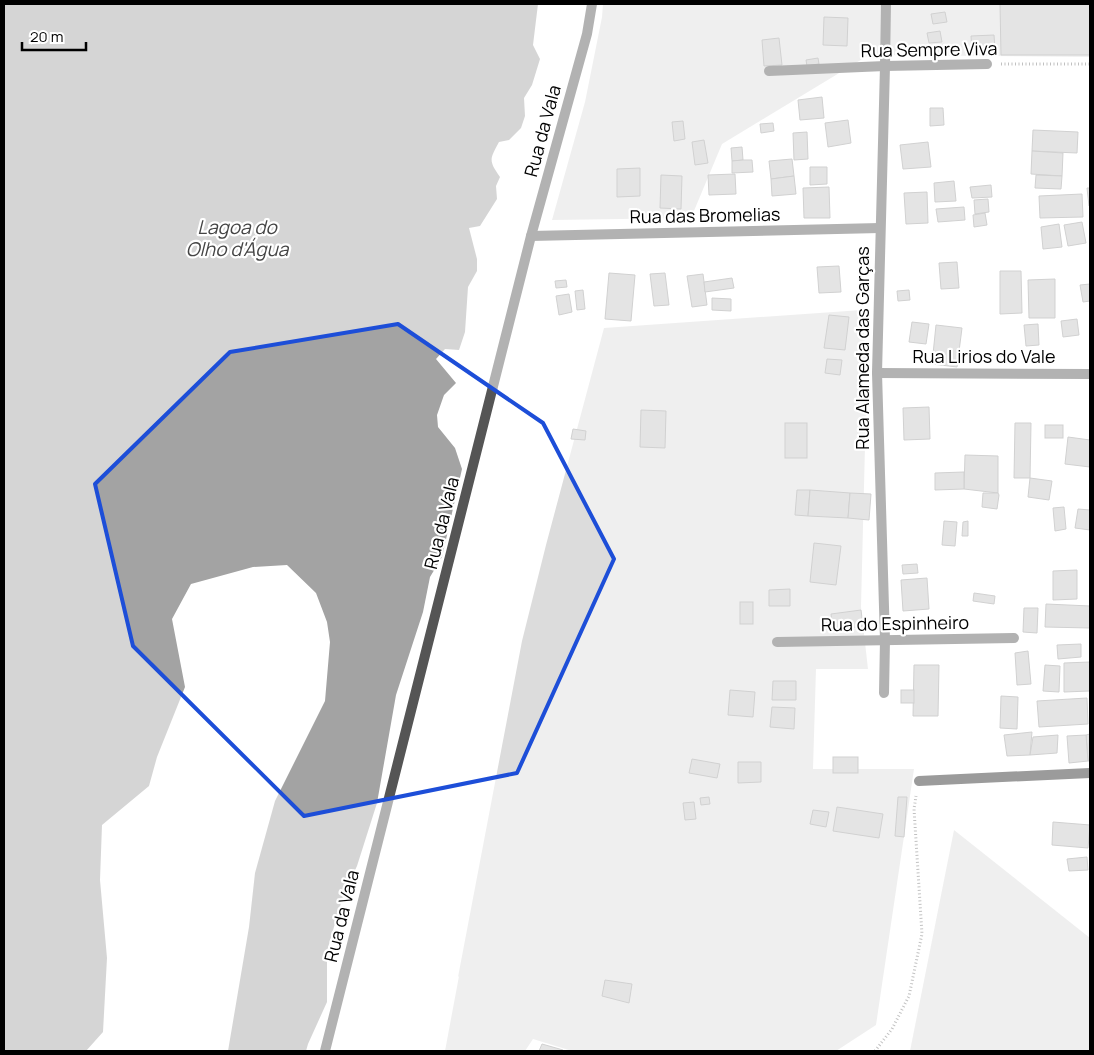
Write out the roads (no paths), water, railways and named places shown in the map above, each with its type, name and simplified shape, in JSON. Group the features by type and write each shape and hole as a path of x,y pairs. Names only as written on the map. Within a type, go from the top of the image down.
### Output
{"main road":[{"path":"919,781 1090,773"}],"street":[{"name":"Rua da Vala","path":"325,1051 531,236 587,34 592,4"},
{"name":"Rua Alameda das Garças","path":"884,693 885,640 877,373 886,4"},
{"name":"Rua Sempre Viva","path":"769,71 988,64"},
{"name":"Rua das Bromelias","path":"531,236 880,228"},
{"name":"Rua Lirios do Vale","path":"877,373 1090,374"},
{"name":"Rua do Espinheiro","path":"777,642 1014,638"}],"water":[{"name":"Lagoa do Olho d'Água","path":"4,4 538,4 533,45 540,59 532,85 524,98 525,116 521,128 509,140 499,142 492,156 492,163 500,177 496,186 497,199 480,226 469,228 477,259 477,271 468,287 465,332 459,350 445,349 436,359 456,383 444,395 437,415 438,427 455,448 462,469 442,557 430,577 423,612 396,695 377,803 357,866 343,896 327,951 327,1002 306,1051 228,1051 249,927 255,873 275,801 325,701 330,642 327,622 316,593 287,565 253,567 191,584 172,619 185,687 157,757 149,786 102,825 100,880 107,958 103,1032 86,1051 4,1051"}]}
